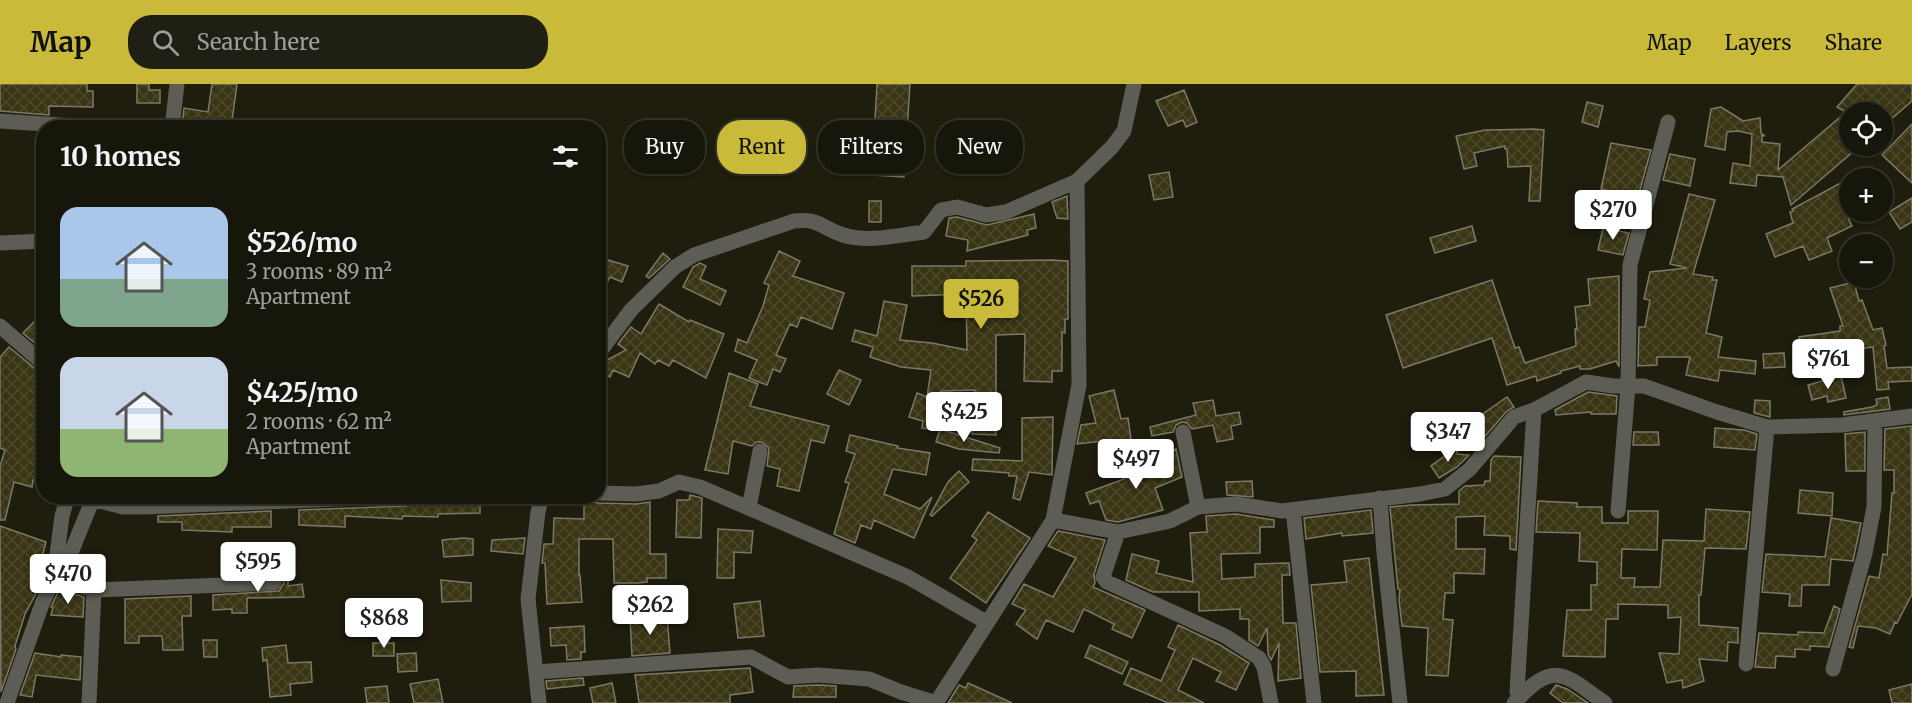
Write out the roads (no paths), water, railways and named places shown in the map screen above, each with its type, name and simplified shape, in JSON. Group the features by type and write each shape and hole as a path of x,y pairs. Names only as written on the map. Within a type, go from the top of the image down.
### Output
{"street":[{"path":"173,120 177,84"},
{"path":"606,343 631,310 675,267 694,255 794,221 809,219 843,235 866,238 924,232 941,210 957,207 986,215 1006,212 1077,181 1112,147 1124,130 1134,84"},
{"path":"0,121 36,123"},
{"path":"1618,511 1628,386 1630,266 1668,122"},
{"path":"536,672 751,657 788,677 818,675 869,679 936,703 1053,519 1079,385 1077,181"},
{"path":"0,243 36,241"},
{"path":"0,326 36,357"},
{"path":"1053,519 1118,532 1170,521 1198,507 1236,504 1268,510 1293,510 1445,489 1470,469 1514,417 1534,410 1586,382 1644,386 1767,427 1842,424 1912,416"},
{"path":"1517,700 1534,410"},
{"path":"1833,669 1865,554 1874,507 1875,421"},
{"path":"1746,663 1767,427"},
{"path":"1183,432 1198,507"},
{"path":"749,508 760,451"},
{"path":"606,493 636,494 659,491 679,482 700,487 908,577 986,622"},
{"path":"1380,498 1400,703"},
{"path":"57,579 62,516 66,504"},
{"path":"7,703 42,604 57,579 90,504"},
{"path":"113,504 123,507 144,507 215,504"},
{"path":"538,703 528,599 541,504"},
{"path":"1293,510 1314,703"},
{"path":"1118,532 1103,577 1107,582 1225,636 1260,658 1271,703"},
{"path":"57,579 94,590 274,583"},
{"path":"89,703 94,590"},
{"path":"1517,700 1534,683 1552,675 1563,674 1605,703"}]}
